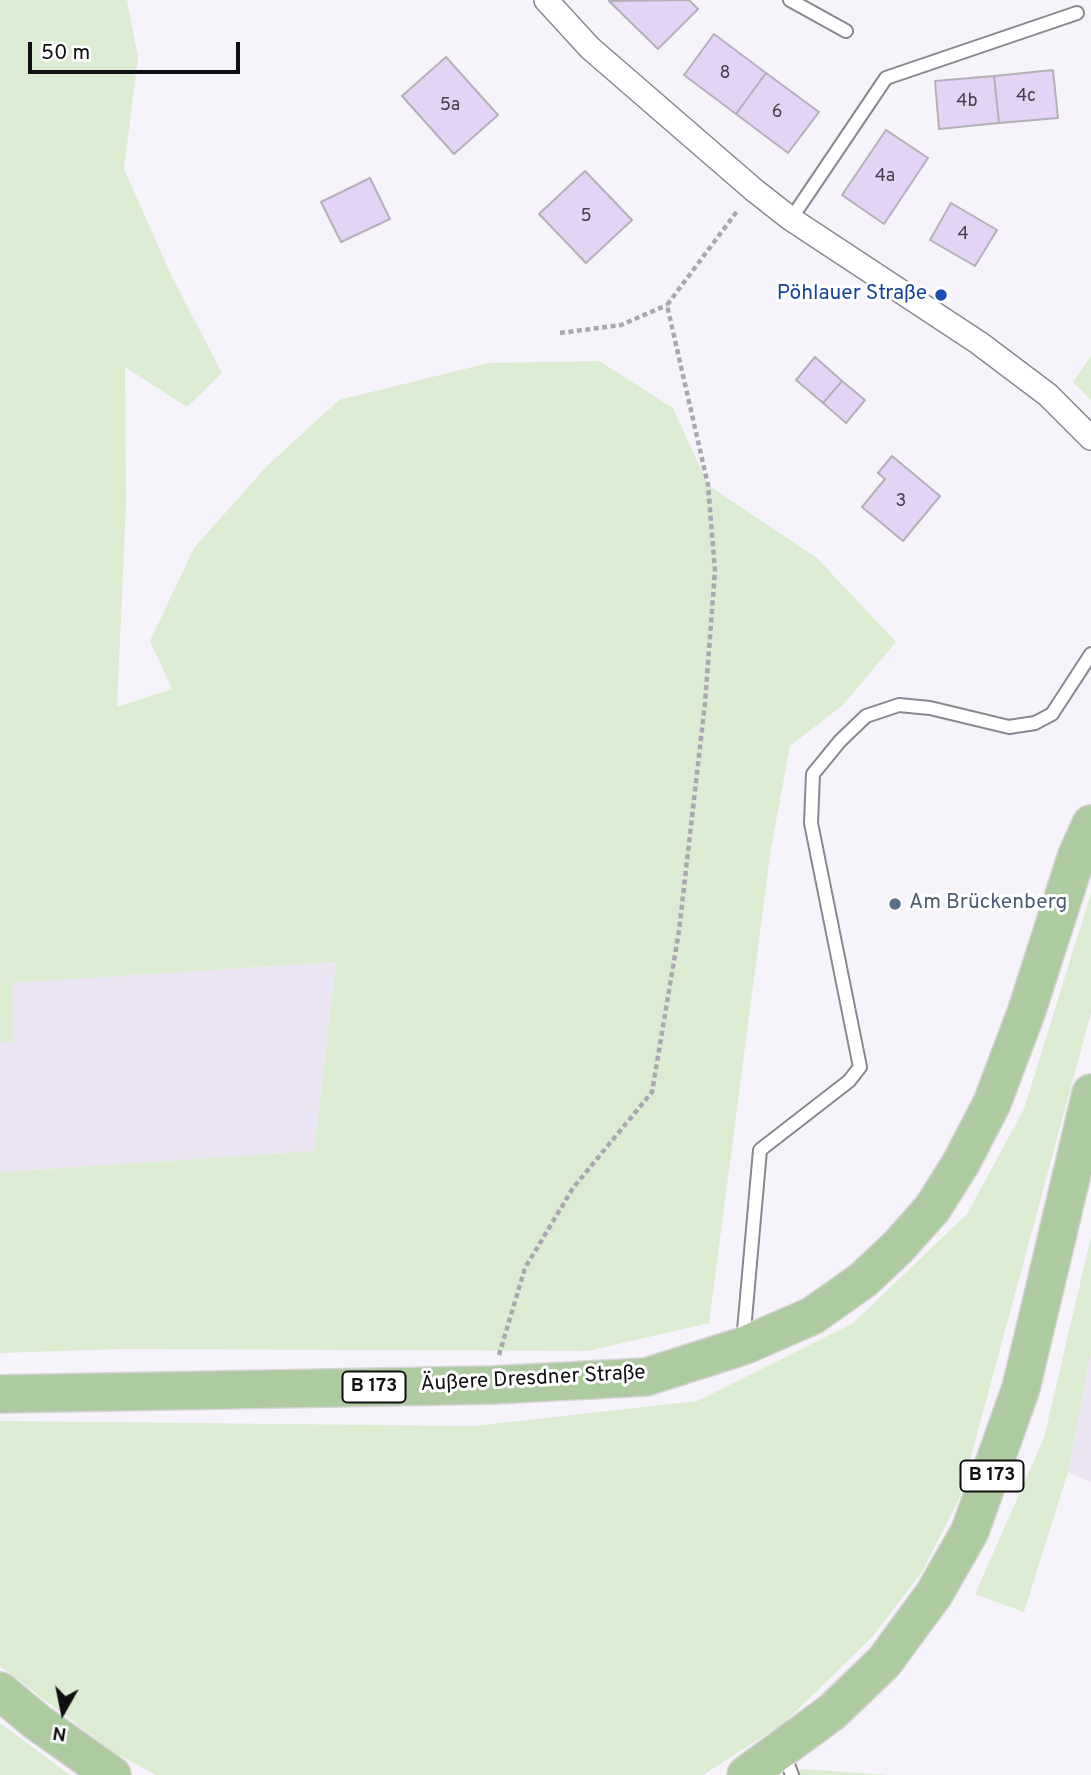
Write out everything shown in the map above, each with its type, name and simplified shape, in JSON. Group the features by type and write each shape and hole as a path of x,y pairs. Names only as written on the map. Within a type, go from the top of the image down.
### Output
{"main road":[{"name":"Äußere Dresdner Straße","path":"0,1394 492,1385 646,1377 743,1332 812,1316 863,1280 932,1209 961,1163 992,1103 1026,1013 1077,855 1091,824"},
{"name":"B 173","path":"746,1775 788,1763 832,1712 884,1662 934,1594 970,1531 997,1462 1021,1388 1091,1093"},
{"path":"0,1691 112,1775"}],"street":[{"path":"545,0 590,48 754,190 791,219 979,343 1048,395 1091,438"}],"lane":[{"path":"790,0 846,31"},
{"path":"791,219 886,78 1077,13"},
{"path":"743,1332 760,1150 849,1081 860,1066 811,823 813,774 840,741 866,716 900,705 930,708 1009,727 1035,723 1052,714 1091,654"}],"path":[{"path":"561,333 621,325 667,305 754,190"},
{"path":"492,1385 526,1268 573,1188 652,1092 677,944 705,703 715,571 708,485 667,305"}],"shaded area":[{"path":"336,962 314,1151 0,1172 0,1042 13,1042 11,983"},
{"path":"1091,1352 1091,1482 1068,1472"}],"green space":[{"path":"0,0 127,0 138,58 124,169 171,275 222,373 187,407 125,367 126,504 117,707 172,689 150,641 194,548 267,466 339,400 489,363 599,361 673,408 708,485 817,558 896,642 843,705 790,746 771,848 709,1323 588,1351 124,1349 0,1353 0,1172 314,1151 336,962 12,983 13,1042 0,1042"},
{"path":"1091,356 1091,400 1073,382"},
{"path":"1091,893 1091,1013 960,1497 922,1572 873,1636 784,1723 703,1775 156,1775 112,1751 0,1666 0,1421 474,1426 697,1401 853,1323 967,1214 1024,1109"},
{"path":"1091,1237 1091,1352 1068,1472 1024,1612 975,1594 1044,1438"},
{"path":"0,1723 70,1775 0,1775"},
{"path":"802,1769 889,1775 794,1775"}],"building":[{"path":"689,0 698,9 658,49 609,1"},
{"path":"714,34 766,73 736,114 684,75"},
{"path":"446,57 498,115 454,154 402,96"},
{"path":"1053,70 1058,118 999,123 994,76"},
{"path":"766,73 819,112 788,153 736,114"},
{"path":"994,76 999,123 939,129 935,81"},
{"path":"886,130 928,158 884,224 842,195"},
{"path":"585,171 632,220 586,263 539,214"},
{"path":"370,178 390,219 341,242 321,202"},
{"path":"951,203 997,230 975,266 930,240"},
{"path":"815,357 842,381 823,403 796,380"},
{"path":"842,381 865,400 846,423 823,403"},
{"path":"892,456 940,496 903,541 862,507 885,479 878,473"}],"place":[{"name":"Pöhlauer Straße","path":"941,295"},
{"name":"Am Brückenberg","path":"895,904"}]}
